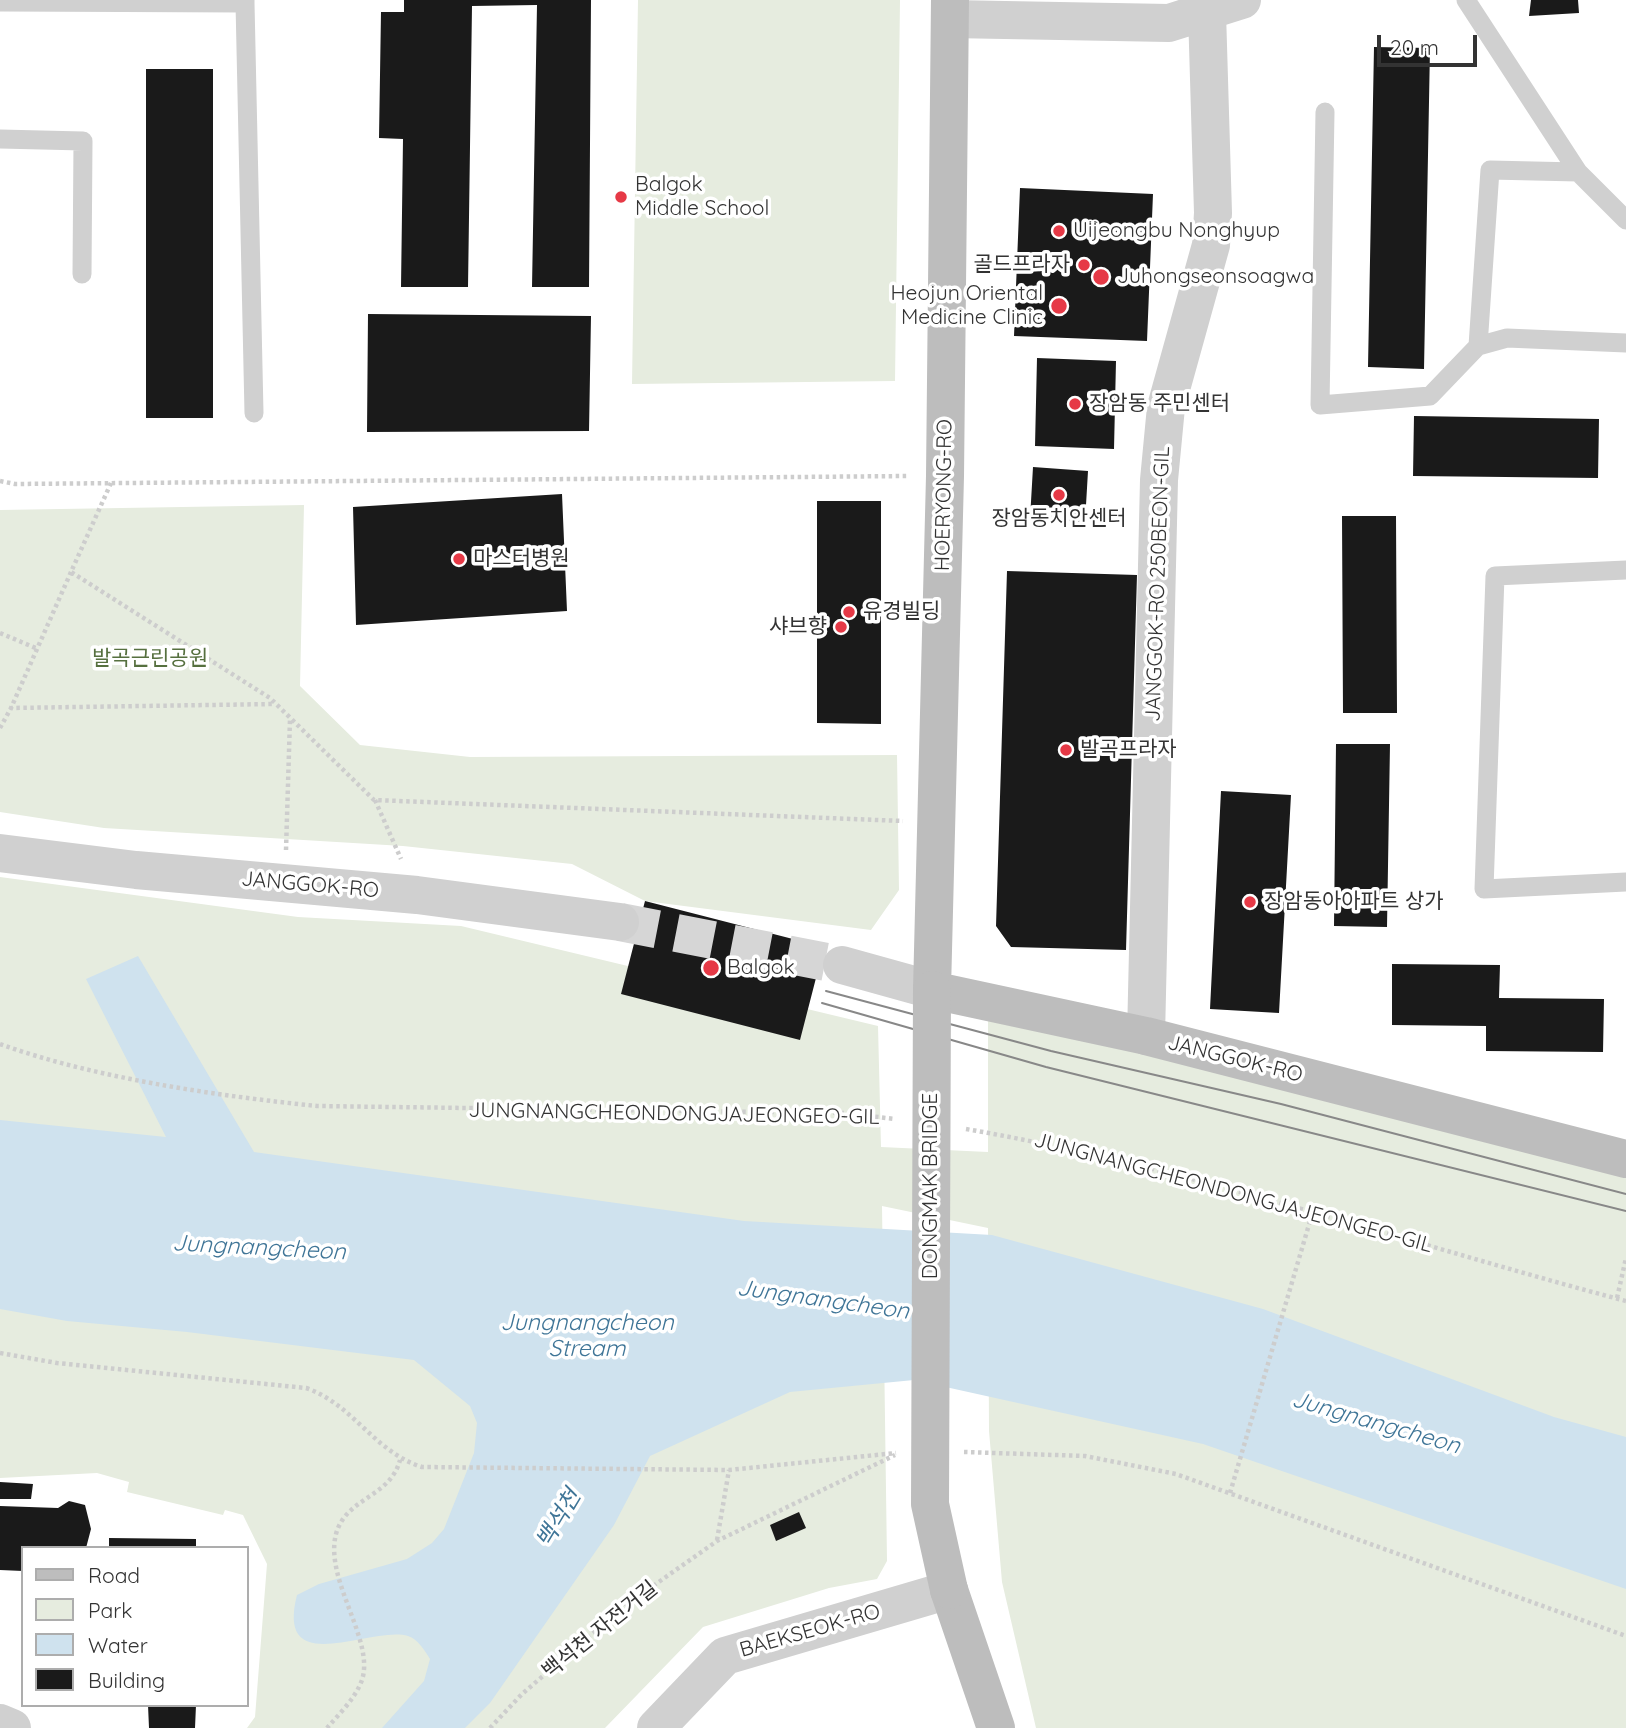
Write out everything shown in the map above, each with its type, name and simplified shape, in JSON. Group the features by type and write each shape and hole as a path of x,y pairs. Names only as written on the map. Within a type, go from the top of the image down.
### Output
{"street":[{"path":"950,10 1169,23 1224,6"},
{"name":"JANGGOK-RO 250BEON-GIL","path":"1146,1036 1159,480 1166,407 1211,245 1224,6"},
{"name":"HOERYONG-RO","path":"932,990 934,822 945,476 950,10"},
{"name":"JANGGOK-RO","path":"1,854 417,895 620,922"},
{"name":"JANGGOK-RO","path":"842,965 932,990 1146,1036 1626,1159"},
{"name":"DONGMAK BRIDGE","path":"932,990 930,1504 949,1590"},
{"path":"949,1590 996,1728"},
{"name":"BAEKSEOK-RO","path":"656,1728 725,1656 949,1590"},
{"path":"0,1723 12,1728"}],"lane":[{"path":"1466,0 1578,172 1626,220"},
{"path":"0,2 245,1 254,413"},
{"path":"1325,112 1320,405 1430,396 1478,346 1507,338 1626,343"},
{"path":"0,139 83,141 82,274"},
{"path":"1478,346 1490,170 1578,172"},
{"path":"1626,570 1495,576 1484,890 1626,882"}],"path":[{"path":"0,481 15,484 945,476"},
{"path":"0,728 111,483"},
{"path":"71,572 276,704 374,800 417,895"},
{"path":"0,633 38,649"},
{"path":"11,708 276,704"},
{"path":"285,882 290,718"},
{"path":"374,800 934,822"},
{"name":"JUNGNANGCHEONDONGJAJEONGEO-GIL","path":"0,1044 106,1072 251,1099 397,1108 843,1113 909,1120"},
{"name":"JUNGNANGCHEONDONGJAJEONGEO-GIL","path":"961,1128 1092,1153 1313,1211 1626,1301"},
{"path":"1313,1211 1289,1301 1230,1493 1626,1636"},
{"path":"1617,1298 1626,1258"},
{"path":"0,1353 57,1363 306,1388 335,1403 400,1460 422,1466 684,1471"},
{"name":"백석천 자전거길","path":"490,1728 522,1694 626,1605 717,1541 902,1452"},
{"path":"327,1728 347,1705 362,1679 361,1650 334,1553 340,1524 360,1503 388,1485 397,1474 400,1460"},
{"path":"717,1541 729,1471"}],"green space":[{"path":"638,0 900,0 895,381 632,384"},
{"name":"발곡근린공원","path":"304,505 300,686 360,745 470,757 897,755 899,890 871,930 645,901 572,864 403,846 104,828 0,812 0,510"},
{"path":"0,877 298,917 461,926 878,1026 881,1147 988,1152 988,1009 1626,1175 1626,1728 1036,1728 1002,1582 989,1431 988,1228 882,1206 887,1561 877,1579 829,1588 703,1627 605,1728 247,1728 255,1717 267,1564 243,1515 225,1510 223,1515 127,1492 129,1482 97,1473 0,1478"}],"water":[{"name":"Jungnangcheon Stream","path":"138,956 254,1152 744,1221 992,1235 1263,1309 1554,1417 1626,1437 1626,1589 1203,1444 914,1380 790,1392 650,1456 614,1525 490,1703 465,1728 382,1728 424,1681 430,1659 418,1642 408,1636 392,1635 330,1644 313,1643 300,1636 294,1621 297,1595 319,1584 407,1559 432,1543 444,1529 474,1453 477,1423 470,1406 414,1360 187,1332 67,1321 0,1309 0,1120 166,1137 86,979"}],"building":[{"path":"404,0 591,0 589,287 532,287 537,5 472,6 468,287 401,287 403,139 379,138 381,12 404,12"},
{"path":"1531,0 1578,0 1579,13 1529,16"},
{"path":"1374,47 1430,48 1424,369 1368,367"},
{"path":"146,69 213,69 213,418 146,418"},
{"name":"골드프라자","path":"1020,188 1153,194 1147,341 1014,336"},
{"path":"368,314 591,316 589,431 367,432"},
{"name":"장암동 주민센터","path":"1037,358 1116,361 1114,449 1035,446"},
{"path":"1414,416 1599,419 1598,478 1413,476"},
{"name":"장암동치안센터","path":"1033,467 1088,471 1085,522 1030,519"},
{"name":"마스터병원","path":"562,494 567,611 356,625 353,507"},
{"name":"유경빌딩","path":"817,501 881,501 881,724 817,723"},
{"path":"1342,516 1396,516 1397,713 1343,713"},
{"name":"발곡프라자","path":"1007,571 1137,575 1126,950 1011,947 996,926"},
{"path":"1336,744 1390,744 1387,927 1334,926"},
{"name":"장암동아아파트 상가","path":"1221,791 1291,795 1279,1013 1210,1009"},
{"path":"645,901 824,947 800,1040 621,994"},
{"path":"1392,964 1500,965 1499,998 1604,999 1603,1052 1486,1051 1486,1026 1392,1025"},
{"path":"0,1482 33,1484 31,1499 0,1499"},
{"path":"69,1501 85,1505 91,1529 87,1546 21,1546 21,1571 0,1570 0,1506 58,1508"},
{"path":"799,1512 806,1528 776,1541 770,1525"},
{"path":"109,1538 196,1539 196,1546 109,1546"},
{"path":"148,1707 196,1707 195,1728 149,1728"}],"tunnel":[{"path":"620,922 842,965"}],"tram line":[{"path":"826,991 1051,1051 1281,1104 1626,1194"},
{"path":"822,1003 1046,1067 1626,1211"}],"place":[{"name":"Balgok Middle School","path":"621,197"},
{"name":"Uijeongbu Nonghyup","path":"1059,231"},
{"name":"골드프라자","path":"1084,265"},
{"name":"Juhongseonsoagwa","path":"1101,277"},
{"name":"Heojun Oriental Medicine Clinic","path":"1059,306"},
{"name":"장암동 주민센터","path":"1075,404"},
{"name":"장암동치안센터","path":"1059,495"},
{"name":"마스터병원","path":"459,559"},
{"name":"유경빌딩","path":"849,612"},
{"name":"샤브향","path":"841,627"},
{"name":"발곡프라자","path":"1066,750"},
{"name":"장암동아아파트 상가","path":"1250,902"},
{"name":"Balgok","path":"711,968"}],"water label":[{"name":"Jungnangcheon","path":"259,1248"},
{"name":"Jungnangcheon","path":"823,1300"},
{"name":"Jungnangcheon","path":"1376,1423"},
{"name":"백석천","path":"559,1519"}]}
